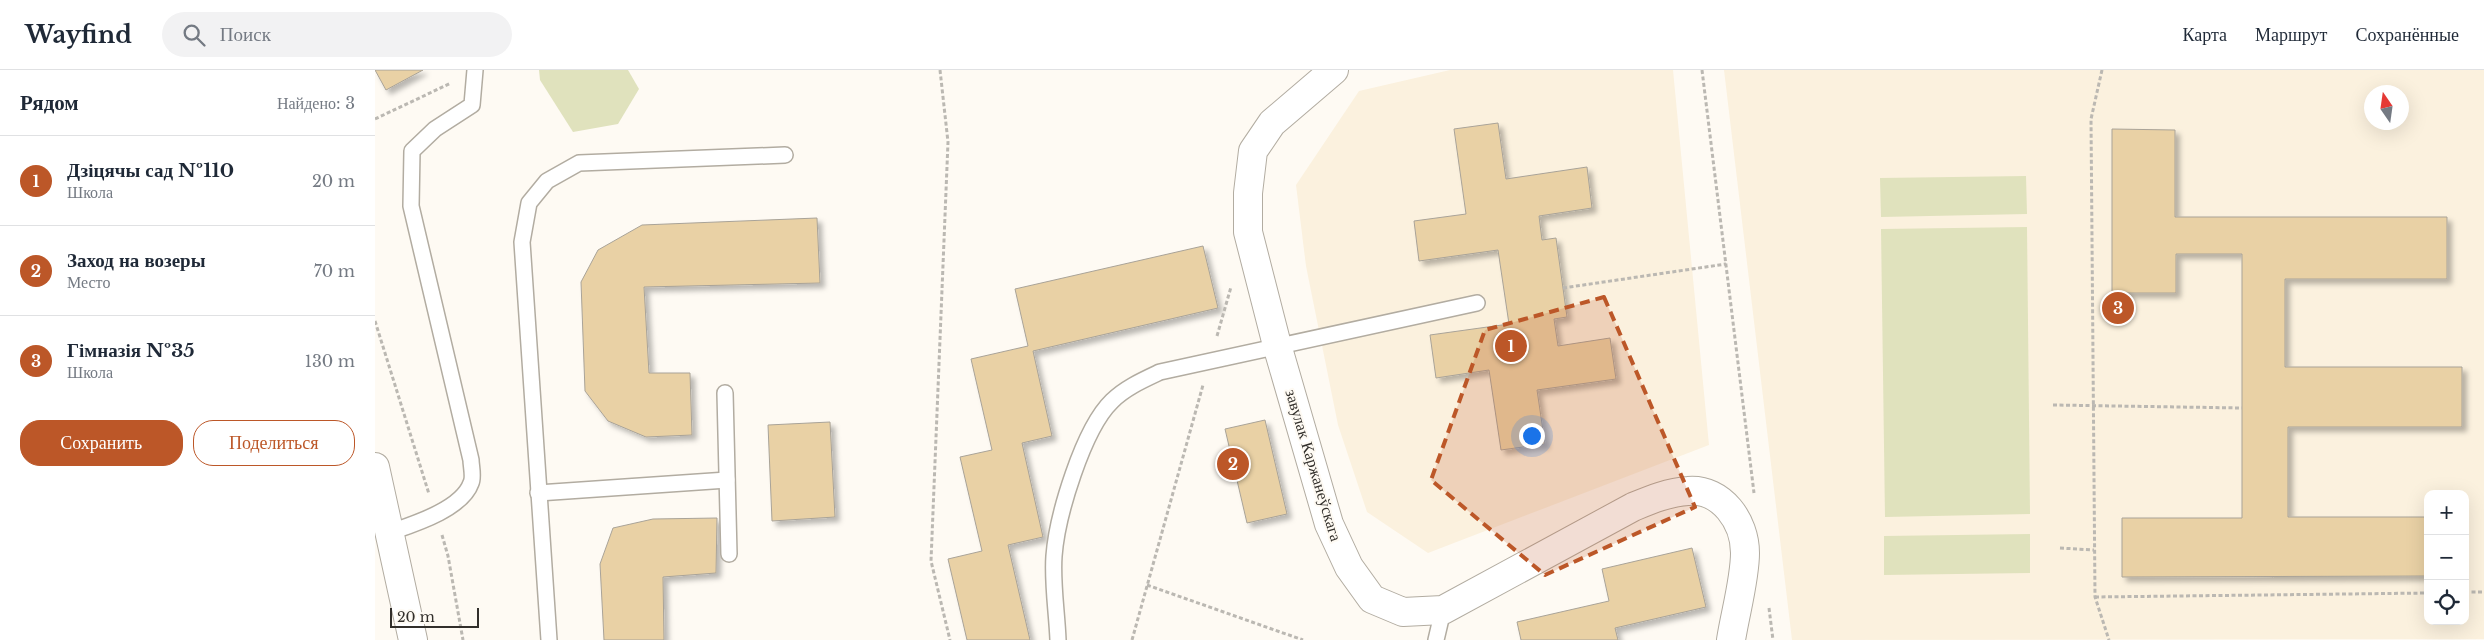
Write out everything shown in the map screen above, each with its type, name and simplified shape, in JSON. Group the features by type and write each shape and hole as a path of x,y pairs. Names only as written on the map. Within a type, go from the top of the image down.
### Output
{"street":[{"name":"завулак Каржанеўскага","path":"1334,70 1272,123 1253,151 1248,192 1248,232 1277,345 1329,524 1349,568 1372,599 1403,612 1443,610 1633,507 1662,496 1689,490 1714,496 1732,511 1743,531 1745,554 1731,640"},
{"path":"375,467 391,532 413,640"}],"lane":[{"path":"391,532 436,516 463,496 472,483 471,460 411,206 413,151 435,129 472,105 475,71"},
{"path":"549,640 522,242 529,203 547,181 579,162 785,155"},
{"path":"1058,640 1054,556 1067,491 1096,422 1111,401 1132,386 1160,372 1477,303"},
{"path":"725,393 729,554"},
{"path":"538,493 727,480"},
{"path":"1436,640 1443,610"}],"path":[{"path":"940,70 948,142 931,560 949,640"},
{"path":"1702,70 1755,502"},
{"path":"2102,70 2091,119 2094,550 2095,597 2109,640"},
{"path":"375,119 475,71"},
{"path":"1563,288 1726,264"},
{"path":"375,322 448,556 463,640"},
{"path":"2053,405 2242,408"},
{"path":"2060,548 2094,550"},
{"path":"1147,585 1303,640"},
{"path":"2469,592 2484,592"},
{"path":"2095,597 2424,593"},
{"path":"1768,600 1773,640"}],"highlighted area":[{"path":"1604,297 1695,507 1545,575 1431,480 1485,330"}],"shaded area":[{"path":"1450,70 1673,70 1709,445 1428,553 1367,512 1338,425 1306,266 1296,185 1359,91"},
{"path":"1724,70 2484,70 2484,639 1792,640"}],"green space":[{"path":"539,70 628,70 639,89 618,124 573,132 540,80"},
{"path":"2026,176 2027,214 1881,217 1880,178"},
{"path":"2027,227 2030,514 1885,517 1881,229"},
{"path":"2030,534 2030,573 1884,575 1884,536"}],"building":[{"path":"375,70 423,70 386,90"},
{"path":"1498,123 1506,179 1587,167 1592,208 1539,216 1542,240 1556,238 1567,317 1554,319 1558,346 1610,338 1616,379 1537,390 1545,444 1501,450 1489,370 1436,378 1430,335 1509,324 1498,250 1419,261 1414,221 1466,214 1454,129"},
{"path":"2112,129 2175,130 2175,217 2447,217 2447,279 2285,279 2285,367 2462,367 2462,427 2288,427 2288,517 2424,517 2424,576 2122,577 2122,518 2242,518 2242,254 2176,254 2176,293 2112,293"},
{"path":"817,218 820,283 644,287 649,373 690,373 692,435 646,437 608,421 585,391 581,282 598,250 642,225"},
{"path":"1203,246 1218,308 1033,351 1052,436 1022,443 1043,537 1008,545 1030,640 967,640 948,559 982,551 960,457 992,450 971,359 1028,346 1015,289"},
{"path":"1265,420 1287,514 1247,523 1225,429"},
{"path":"830,422 835,517 772,521 768,425"},
{"path":"717,518 716,573 663,577 664,640 604,640 600,564 613,528 653,519"},
{"path":"1692,548 1706,607 1615,628 1618,640 1521,640 1517,622 1609,601 1602,569"}],"place":[{"name":"Гімназія №35","path":"2118,308"},
{"name":"Дзіцячы сад №110","path":"1511,346"},
{"name":"Заход на возеры","path":"1233,464"}]}
